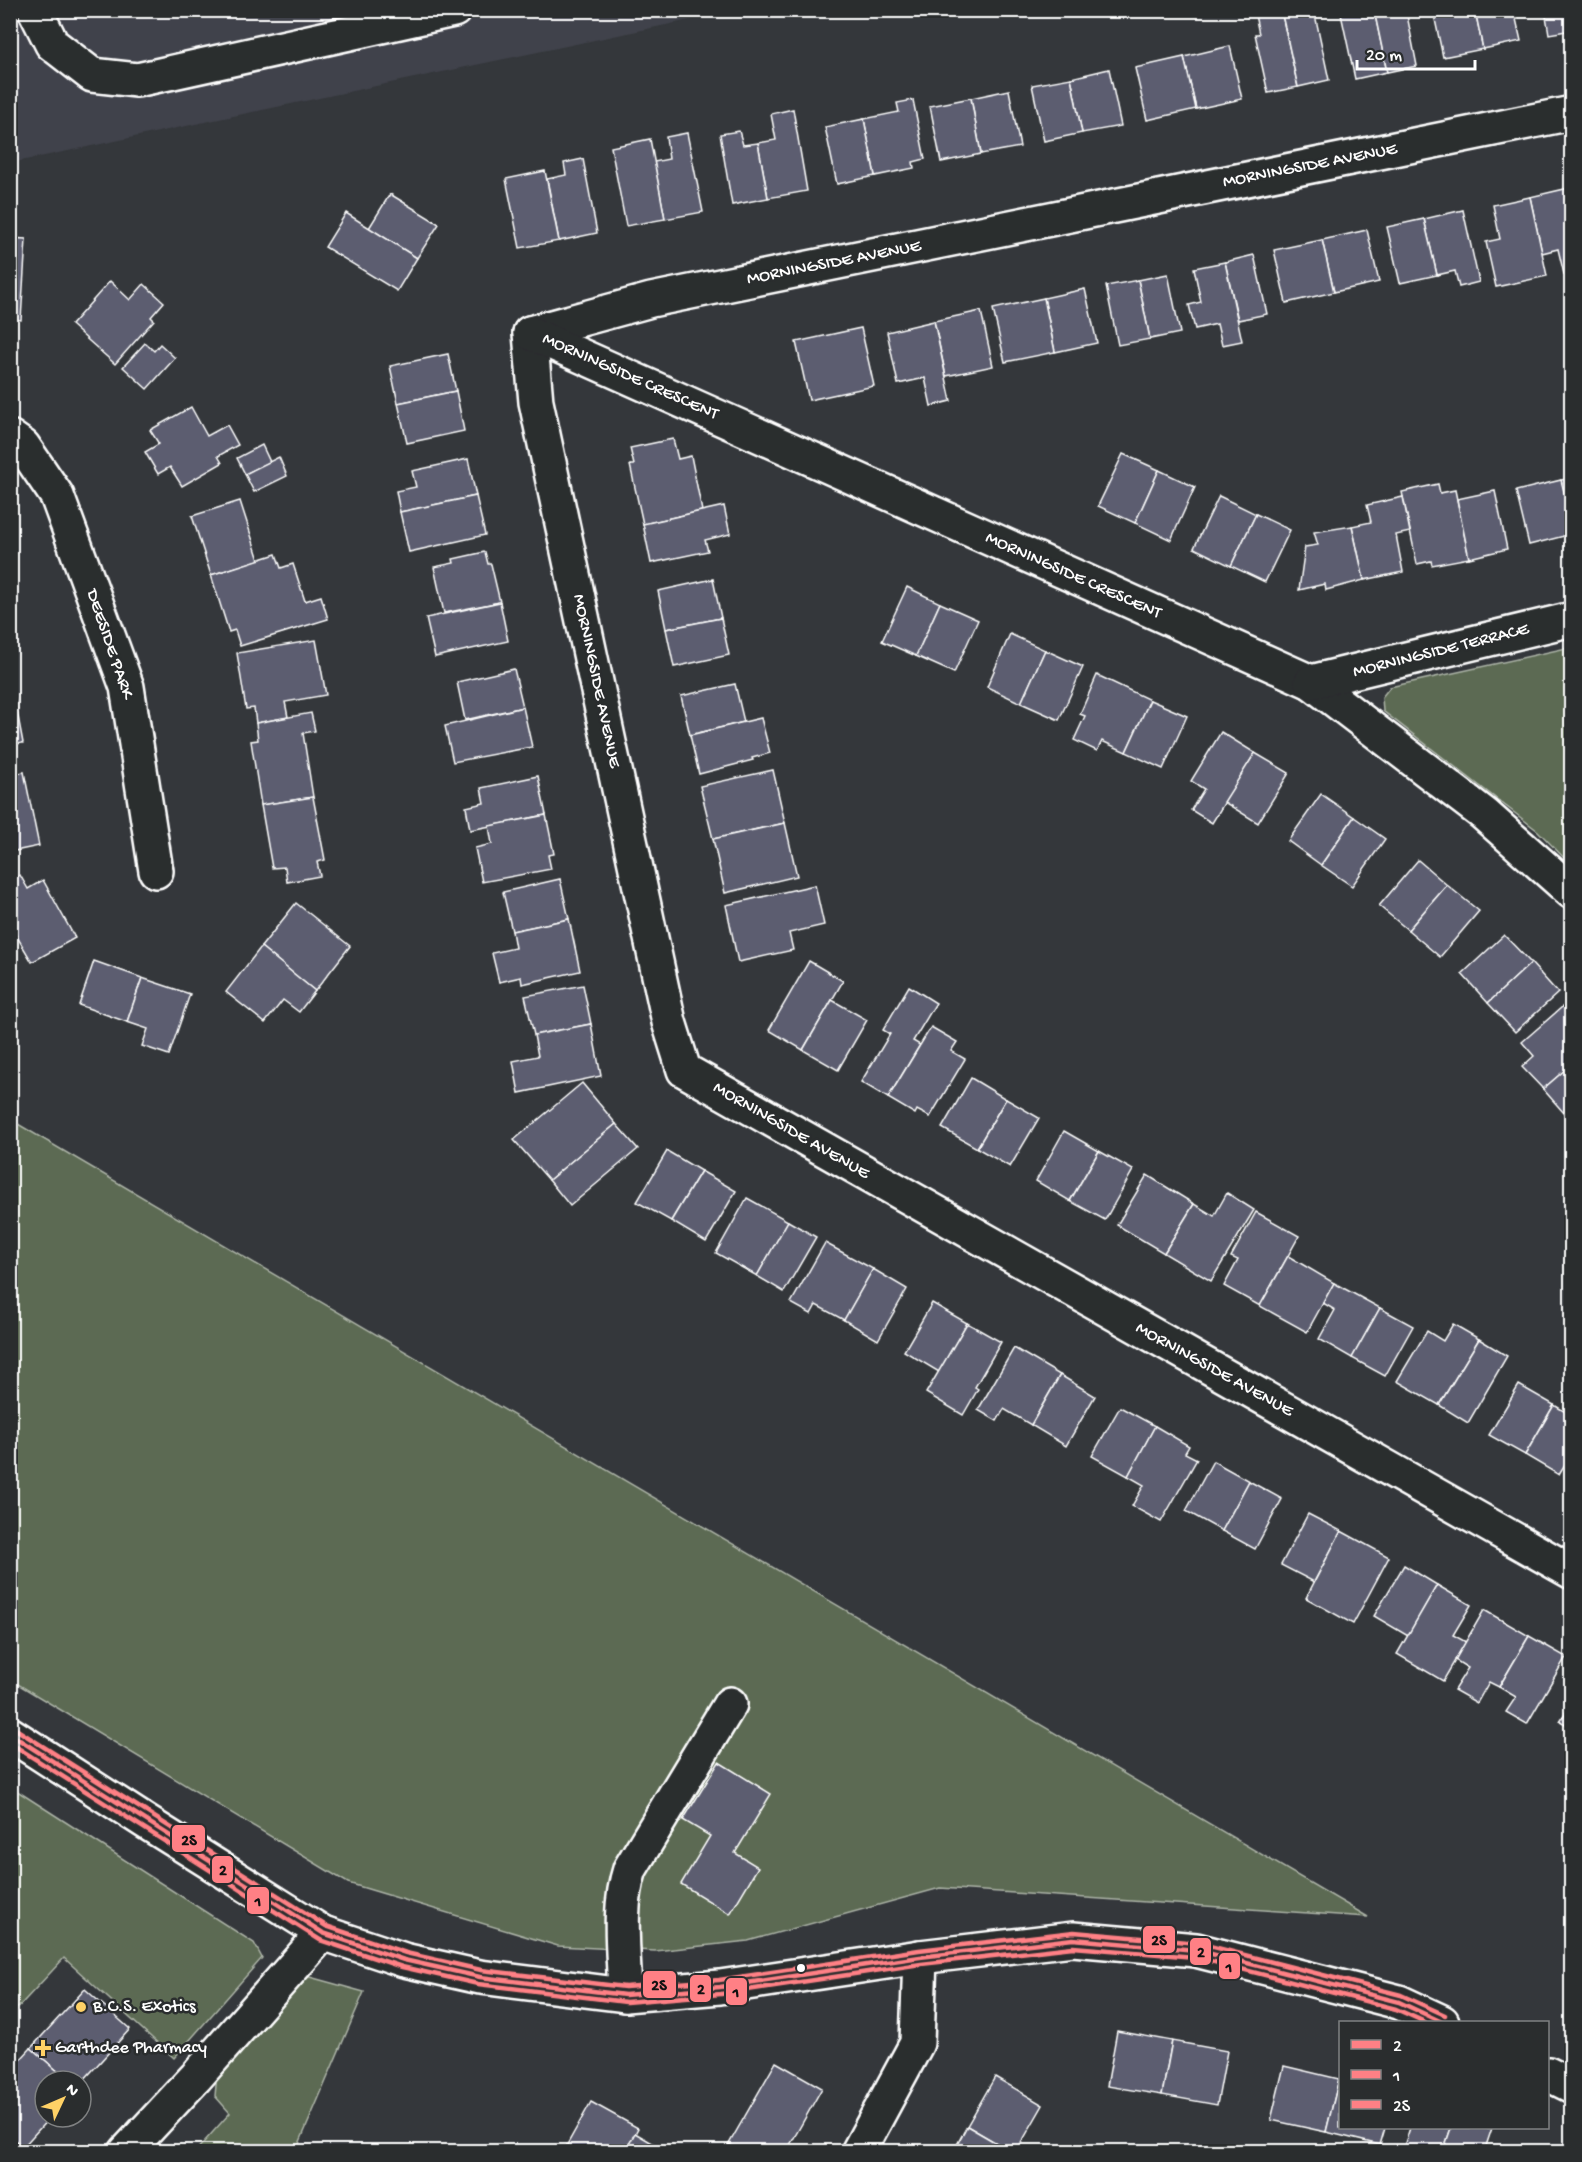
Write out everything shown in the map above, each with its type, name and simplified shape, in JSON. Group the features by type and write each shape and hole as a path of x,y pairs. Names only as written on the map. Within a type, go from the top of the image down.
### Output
{"street":[{"path":"35,10 52,44 92,75 137,80 454,10"},
{"name":"MORNINGSIDE AVENUE","path":"1572,113 651,300 530,333 539,413 669,1022 684,1070 1572,1572"},
{"name":"MORNINGSIDE CRESCENT","path":"530,333 1311,682 1484,814 1572,892"},
{"name":"DEESIDE PARK","path":"10,437 23,446 57,496 127,687 156,871"},
{"name":"MORNINGSIDE TERRACE","path":"1311,682 1572,619"},
{"path":"625,1995 622,1916 624,1889 630,1869 730,1704"},
{"path":"10,1734 323,1933 404,1960 480,1977 625,1995 720,1987 920,1957 1073,1939 1196,1950 1400,2002 1440,2021"},
{"path":"126,2151 323,1933"},
{"path":"861,2150 917,2043 920,1957"},
{"path":"1549,2074 1572,2086"}],"shaded area":[{"path":"11,10 732,11 11,163"}],"green space":[{"path":"1572,647 1571,865 1538,831 1383,711 1382,697 1390,687"},
{"path":"11,1120 1368,1917 940,1888 748,1941 655,1951 558,1946 348,1883 11,1680"},
{"path":"11,1787 254,1943 262,1958 174,2058 64,1958 11,2015"},
{"path":"306,1976 364,1992 296,2151 195,2152 230,2113 215,2096 217,2075"}],"building":[{"path":"1254,10 1281,10 1298,87 1268,93 1255,34 1259,34"},
{"path":"1281,10 1314,10 1329,80 1298,87"},
{"path":"1359,10 1374,10 1387,72 1355,79 1341,14"},
{"path":"1374,10 1406,10 1417,66 1387,72"},
{"path":"1433,10 1475,10 1483,49 1443,57"},
{"path":"1475,10 1514,10 1521,41 1483,49"},
{"path":"1545,10 1572,10 1572,30 1549,34"},
{"path":"1230,46 1242,99 1196,109 1184,57"},
{"path":"1184,57 1196,109 1147,120 1135,68"},
{"path":"1109,69 1121,126 1082,133 1071,78"},
{"path":"1071,78 1082,133 1044,141 1032,85"},
{"path":"1009,90 1020,147 981,154 971,98"},
{"path":"971,98 981,154 941,162 930,106"},
{"path":"913,100 925,159 913,162 914,168 875,176 864,119 899,112 897,103"},
{"path":"793,109 807,191 768,198 758,143 776,140 771,114"},
{"path":"864,119 875,176 837,184 825,127"},
{"path":"739,131 743,145 758,143 768,198 732,205 720,134"},
{"path":"687,133 703,212 665,219 654,162 669,159 666,137"},
{"path":"650,139 665,219 626,226 611,147"},
{"path":"583,159 597,233 559,241 547,179 566,175 564,163"},
{"path":"545,171 559,241 520,248 506,179"},
{"path":"1569,188 1572,198 1572,272 1564,274 1558,249 1542,253 1530,197"},
{"path":"390,194 439,224 417,258 369,228"},
{"path":"1530,197 1547,276 1496,287 1486,242 1500,239 1493,205"},
{"path":"1463,210 1479,282 1459,287 1455,271 1437,275 1424,219"},
{"path":"346,213 417,258 397,291 325,247"},
{"path":"1424,219 1437,275 1400,283 1387,227"},
{"path":"1367,230 1379,282 1334,292 1322,240"},
{"path":"10,238 26,239 21,320 10,319"},
{"path":"1322,240 1334,292 1286,303 1274,250"},
{"path":"1254,255 1267,314 1238,320 1225,262"},
{"path":"1225,262 1242,341 1222,345 1217,324 1195,329 1189,305 1201,302 1194,268"},
{"path":"1168,274 1180,333 1150,339 1138,280"},
{"path":"1138,280 1150,339 1118,345 1106,286"},
{"path":"110,281 130,300 144,284 164,302 151,317 154,320 115,364 71,325"},
{"path":"1085,289 1097,343 1055,352 1044,298"},
{"path":"1044,298 1055,352 1005,362 993,309"},
{"path":"981,311 993,366 946,376 934,321"},
{"path":"934,321 951,401 931,406 925,378 898,384 887,332"},
{"path":"861,328 874,386 809,400 796,342"},
{"path":"145,343 154,351 160,344 175,358 147,389 123,367"},
{"path":"448,354 456,391 398,403 390,366"},
{"path":"456,391 464,431 407,443 398,403"},
{"path":"191,407 207,436 227,425 238,445 218,456 222,463 182,486 170,467 158,474 145,452 159,444 150,430"},
{"path":"673,439 678,459 691,456 702,511 643,524 630,465 634,465 630,448"},
{"path":"262,445 270,462 245,474 237,458"},
{"path":"1123,454 1159,470 1135,523 1098,506"},
{"path":"279,457 287,476 254,492 245,474"},
{"path":"468,459 476,496 400,512 396,491 416,487 412,471"},
{"path":"1159,470 1195,487 1171,540 1135,523"},
{"path":"1572,478 1572,523 1561,480"},
{"path":"1561,480 1572,523 1572,534 1529,545 1516,491"},
{"path":"1438,484 1440,493 1455,490 1469,558 1432,565 1431,561 1417,564 1402,492"},
{"path":"1495,491 1507,549 1469,558 1457,499"},
{"path":"476,496 485,535 409,552 400,512"},
{"path":"1219,496 1256,514 1231,566 1194,548"},
{"path":"1403,497 1410,532 1396,535 1403,572 1364,580 1352,526 1371,522 1367,505"},
{"path":"240,501 259,560 211,575 192,516"},
{"path":"724,506 730,534 705,540 708,551 651,563 643,524"},
{"path":"1256,514 1290,530 1265,582 1231,566"},
{"path":"1352,526 1364,580 1326,590 1325,584 1299,590 1305,547 1318,545 1314,532"},
{"path":"485,552 488,564 491,564 500,602 444,613 434,567 454,563 453,559"},
{"path":"276,554 281,568 293,564 305,601 321,596 328,619 240,646 235,630 229,632 211,575"},
{"path":"713,579 721,618 666,629 658,591"},
{"path":"907,587 940,603 916,656 882,641"},
{"path":"500,602 508,641 435,657 426,618"},
{"path":"940,603 978,620 954,673 916,656"},
{"path":"721,618 729,655 674,667 666,629"},
{"path":"1010,634 1045,650 1021,703 987,687"},
{"path":"316,640 326,695 285,702 288,717 256,723 254,708 246,709 237,653"},
{"path":"1045,650 1083,667 1059,720 1021,703"},
{"path":"514,669 523,707 465,720 457,682"},
{"path":"10,674 23,743 10,745"},
{"path":"1097,675 1150,700 1126,752 1102,741 1097,751 1074,740 1085,716 1080,714"},
{"path":"735,684 744,722 690,735 681,696"},
{"path":"1150,700 1187,716 1163,769 1126,752"},
{"path":"523,707 532,747 453,762 445,726"},
{"path":"311,713 315,731 303,733 313,797 261,805 251,741 258,740 256,723"},
{"path":"761,718 770,753 752,758 753,760 699,774 690,735"},
{"path":"1221,732 1255,753 1212,823 1191,810 1204,789 1191,781"},
{"path":"1255,753 1289,773 1258,823 1224,802"},
{"path":"773,770 785,823 713,839 700,786"},
{"path":"24,772 39,846 10,852 10,775"},
{"path":"538,776 546,815 470,830 466,807 484,803 481,788"},
{"path":"1321,794 1354,817 1321,865 1288,841"},
{"path":"313,797 325,860 317,862 320,876 287,882 285,867 272,868 261,805"},
{"path":"546,815 554,854 548,855 551,869 482,882 475,848 492,844 489,826"},
{"path":"1354,817 1385,839 1352,886 1321,865"},
{"path":"785,823 797,876 725,893 713,839"},
{"path":"1418,860 1447,885 1408,930 1379,906"},
{"path":"20,875 28,889 43,880 75,938 32,962 10,925 10,881"},
{"path":"560,879 569,919 512,931 503,892"},
{"path":"815,885 824,925 789,933 793,950 738,962 726,905"},
{"path":"1447,885 1479,911 1440,957 1408,930"},
{"path":"296,903 350,946 315,991 261,947"},
{"path":"569,919 580,971 522,984 521,977 499,982 492,953 515,948 512,931"},
{"path":"1504,935 1531,963 1488,1003 1462,974"},
{"path":"261,947 315,991 299,1012 283,1000 265,1023 226,992"},
{"path":"94,961 142,978 127,1022 79,1005"},
{"path":"809,961 843,981 803,1050 769,1030"},
{"path":"1531,963 1558,993 1515,1032 1488,1003"},
{"path":"142,978 190,994 169,1055 142,1046 148,1029 127,1022"},
{"path":"583,985 591,1024 534,1035 525,996"},
{"path":"909,986 936,1003 913,1041 920,1045 888,1098 861,1082 890,1034 883,1030"},
{"path":"832,1000 867,1020 838,1070 803,1050"},
{"path":"1569,1001 1572,1004 1572,1064 1543,1089 1522,1067 1534,1056 1522,1042"},
{"path":"591,1024 601,1076 519,1093 513,1061 538,1056 534,1035"},
{"path":"931,1027 957,1042 951,1051 965,1059 930,1117 917,1110 915,1114 888,1098"},
{"path":"1572,1064 1572,1106 1564,1113 1543,1089"},
{"path":"971,1078 1006,1099 977,1148 942,1128"},
{"path":"582,1083 616,1124 549,1180 514,1140"},
{"path":"1006,1099 1039,1118 1010,1167 977,1148"},
{"path":"616,1124 638,1149 570,1206 549,1180"},
{"path":"1064,1131 1099,1151 1070,1201 1036,1181"},
{"path":"667,1151 701,1171 671,1221 637,1202"},
{"path":"1099,1151 1133,1170 1105,1220 1070,1201"},
{"path":"701,1171 736,1191 706,1242 671,1221"},
{"path":"1147,1175 1194,1204 1164,1253 1117,1225"},
{"path":"1227,1193 1254,1210 1211,1281 1164,1253 1194,1204 1214,1216"},
{"path":"747,1198 788,1221 757,1276 716,1253"},
{"path":"1256,1212 1299,1236 1260,1306 1224,1286 1238,1260 1231,1257"},
{"path":"788,1221 816,1237 784,1292 757,1276"},
{"path":"825,1243 873,1269 844,1320 816,1305 811,1314 791,1303"},
{"path":"1288,1256 1334,1283 1307,1332 1260,1306"},
{"path":"873,1269 907,1289 878,1340 844,1320"},
{"path":"1334,1283 1380,1308 1352,1358 1319,1339 1335,1310 1323,1303"},
{"path":"932,1303 967,1323 939,1372 904,1351"},
{"path":"1380,1308 1413,1326 1385,1376 1352,1358"},
{"path":"967,1323 1001,1342 975,1387 978,1389 963,1415 926,1393"},
{"path":"1453,1324 1479,1339 1439,1405 1397,1381 1427,1331 1443,1341"},
{"path":"1479,1339 1507,1356 1468,1423 1439,1405"},
{"path":"1014,1348 1060,1375 1031,1425 1004,1409 997,1421 978,1410"},
{"path":"1060,1375 1095,1396 1066,1446 1031,1425"},
{"path":"1519,1385 1554,1405 1525,1455 1489,1435"},
{"path":"1554,1405 1572,1416 1572,1454 1559,1475 1525,1455"},
{"path":"1120,1407 1155,1426 1128,1476 1092,1456"},
{"path":"1155,1426 1189,1446 1185,1453 1197,1459 1161,1522 1132,1506 1144,1485 1128,1476"},
{"path":"1213,1461 1249,1481 1222,1531 1186,1511"},
{"path":"1249,1481 1282,1499 1255,1549 1222,1531"},
{"path":"1308,1514 1341,1531 1314,1582 1281,1565"},
{"path":"1341,1531 1389,1557 1353,1624 1306,1598"},
{"path":"1404,1565 1437,1585 1408,1636 1374,1616"},
{"path":"1437,1585 1471,1605 1453,1635 1466,1642 1443,1681 1397,1654"},
{"path":"1484,1610 1529,1636 1499,1687 1489,1682 1477,1703 1454,1690 1468,1668 1455,1660"},
{"path":"1529,1636 1566,1657 1527,1724 1506,1712 1516,1697 1499,1687"},
{"path":"1572,1702 1572,1728 1560,1721"},
{"path":"719,1762 771,1794 735,1853 758,1867 730,1914 681,1884 710,1836 683,1820"},
{"path":"85,1989 130,2029 93,2070 55,2069 31,2048"},
{"path":"1117,2031 1172,2041 1162,2095 1107,2086"},
{"path":"1172,2041 1227,2051 1217,2105 1162,2095"},
{"path":"31,2048 55,2069 33,2069 33,2129 39,2129 23,2147 10,2136 10,2071"},
{"path":"776,2062 822,2088 786,2152 742,2152 729,2144"},
{"path":"1284,2066 1339,2079 1326,2132 1271,2120"},
{"path":"995,2077 1043,2105 1016,2152 1012,2152 967,2126"},
{"path":"1339,2079 1339,2129 1385,2129 1380,2145 1326,2132"},
{"path":"591,2102 638,2128 625,2152 563,2152"},
{"path":"967,2126 1012,2152 953,2152"},
{"path":"1410,2129 1451,2129 1443,2152 1402,2152"},
{"path":"1451,2129 1492,2129 1484,2152 1443,2152"},
{"path":"635,2133 668,2152 625,2152"},
{"path":"10,2136 23,2147 19,2152 10,2152"},
{"path":"729,2144 742,2152 725,2152"}],"transit line":[{"name":"2S","path":"14,1728 326,1926 406,1953 481,1970 625,1987 719,1980 919,1950 1074,1932 1198,1943 1401,1995 1445,2015"},
{"name":"2","path":"10,1734 323,1933 404,1960 480,1977 625,1995 720,1987 920,1957 1073,1939 1196,1950 1399,2002 1440,2021"},
{"name":"1","path":"10,1743 320,1940 402,1967 478,1984 626,2002 721,1994 921,1964 1073,1947 1195,1957 1396,2009 1423,2021"}],"place":[{"name":"B.C.S. Exotics","path":"81,2007"},
{"name":"Garthdee Pharmacy","path":"43,2048"}]}
